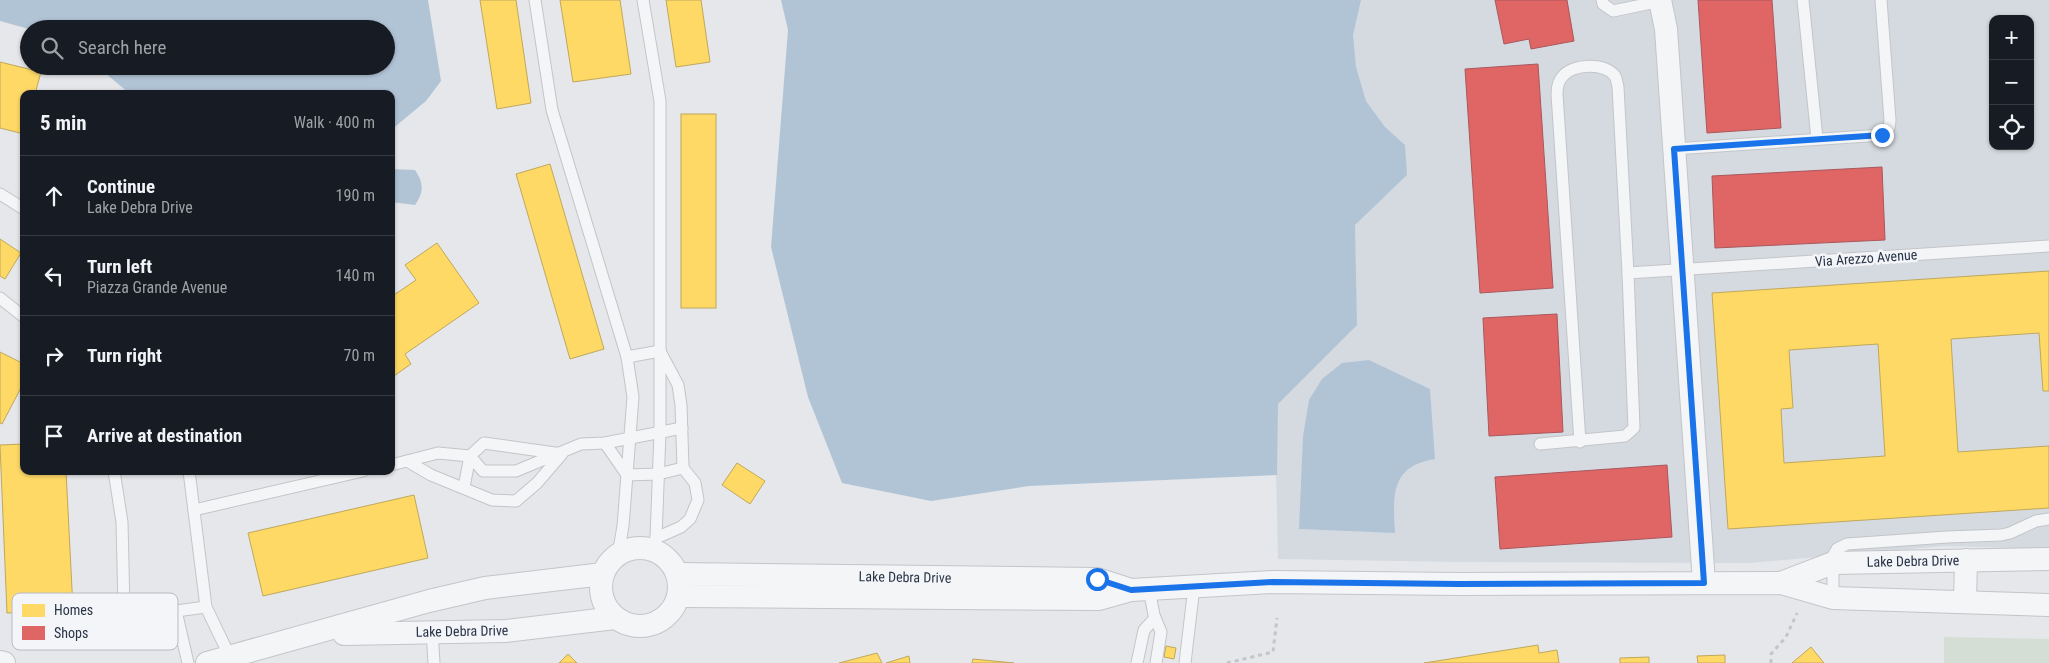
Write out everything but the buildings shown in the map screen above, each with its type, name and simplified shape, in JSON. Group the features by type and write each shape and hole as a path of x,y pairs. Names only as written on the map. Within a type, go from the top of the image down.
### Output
{"street":[{"path":"1661,1 1666,29 1704,583"},
{"path":"654,544 677,574 678,596 676,604 665,617 648,626 633,626 616,618 604,603 601,582 603,574 610,562 618,555 634,548 654,544"},
{"name":"Lake Debra Drive","path":"1781,583 1833,563 2049,559"},
{"path":"1965,602 1966,560"},
{"name":"Lake Debra Drive","path":"207,663 430,601 485,588 603,574"},
{"name":"Lake Debra Drive","path":"677,574 1097,579 1140,590"},
{"name":"Lake Debra Drive","path":"678,596 1099,599 1140,590 1273,582 1459,584 1781,583 1833,598 2049,605"},
{"path":"430,601 432,631"},
{"name":"Lake Debra Drive","path":"308,636 432,631 506,631 616,618"},
{"path":"0,662 4,663"}],"lane":[{"path":"535,0 552,110 627,357 633,397 618,555"},
{"path":"643,0 660,101 660,432 654,544"},
{"path":"1602,0 1603,4 1613,11 1661,1"},
{"path":"1803,0 1817,139"},
{"path":"1674,149 1882,135 1889,128 1890,120 1881,0"},
{"path":"1540,444 1580,442 1625,436 1634,428 1628,273 1617,82 1616,77 1609,71 1591,66 1568,71 1557,85 1580,442"},
{"path":"0,194 20,206"},
{"name":"Via Arezzo Avenue","path":"1628,273 1683,271 2049,246"},
{"path":"0,298 20,314"},
{"path":"627,357 660,351"},
{"path":"654,544 690,519 698,500 695,483 683,468 682,405 678,385 660,351"},
{"path":"395,464 438,452 470,456 483,470 516,471 562,454 581,444 605,443 682,428"},
{"path":"464,487 470,456 484,443 562,454"},
{"path":"605,443 627,475"},
{"path":"407,461 431,476 464,487 492,500 516,501 537,483 562,454"},
{"path":"627,475 658,474 683,468"},
{"path":"115,475 122,522 124,593"},
{"path":"190,475 206,607 230,656"},
{"path":"194,510 346,475"},
{"path":"1833,598 1833,563 1835,552 1847,544 1947,537 2001,536 2010,534 2036,521 2049,519"},
{"path":"1185,663 1194,587"},
{"path":"1140,590 1161,632 1156,663"},
{"path":"178,611 206,607"},
{"path":"1137,663 1144,630 1155,618"},
{"path":"178,620 188,663"},
{"path":"432,631 434,663"}],"path":[{"path":"1770,663 1771,654 1786,637 1797,613"},
{"path":"1227,663 1273,652 1277,618"}],"shaded area":[{"path":"1165,0 2049,0 2049,549 1944,546 1748,563 1278,559 1276,473"},
{"path":"1944,637 2049,639 2049,663 1944,663"}],"water":[{"path":"0,0 428,0 441,81 426,101 395,127 395,90 125,90 108,75 395,75 395,20 20,20 20,27 0,21"},
{"path":"781,0 1361,0 1353,35 1356,67 1366,101 1385,127 1405,145 1407,175 1355,225 1357,325 1278,404 1277,475 1029,486 931,501 842,483 808,397 771,247 788,30"},
{"path":"395,169 415,170 422,188 415,205 395,202"},
{"path":"1369,360 1430,389 1435,459 1409,468 1397,485 1394,507 1395,533 1299,529 1303,436 1309,400 1322,379 1342,363"}],"route":[{"path":"1097,579 1131,590 1273,582 1459,584 1704,583 1674,149 1882,135"}]}
